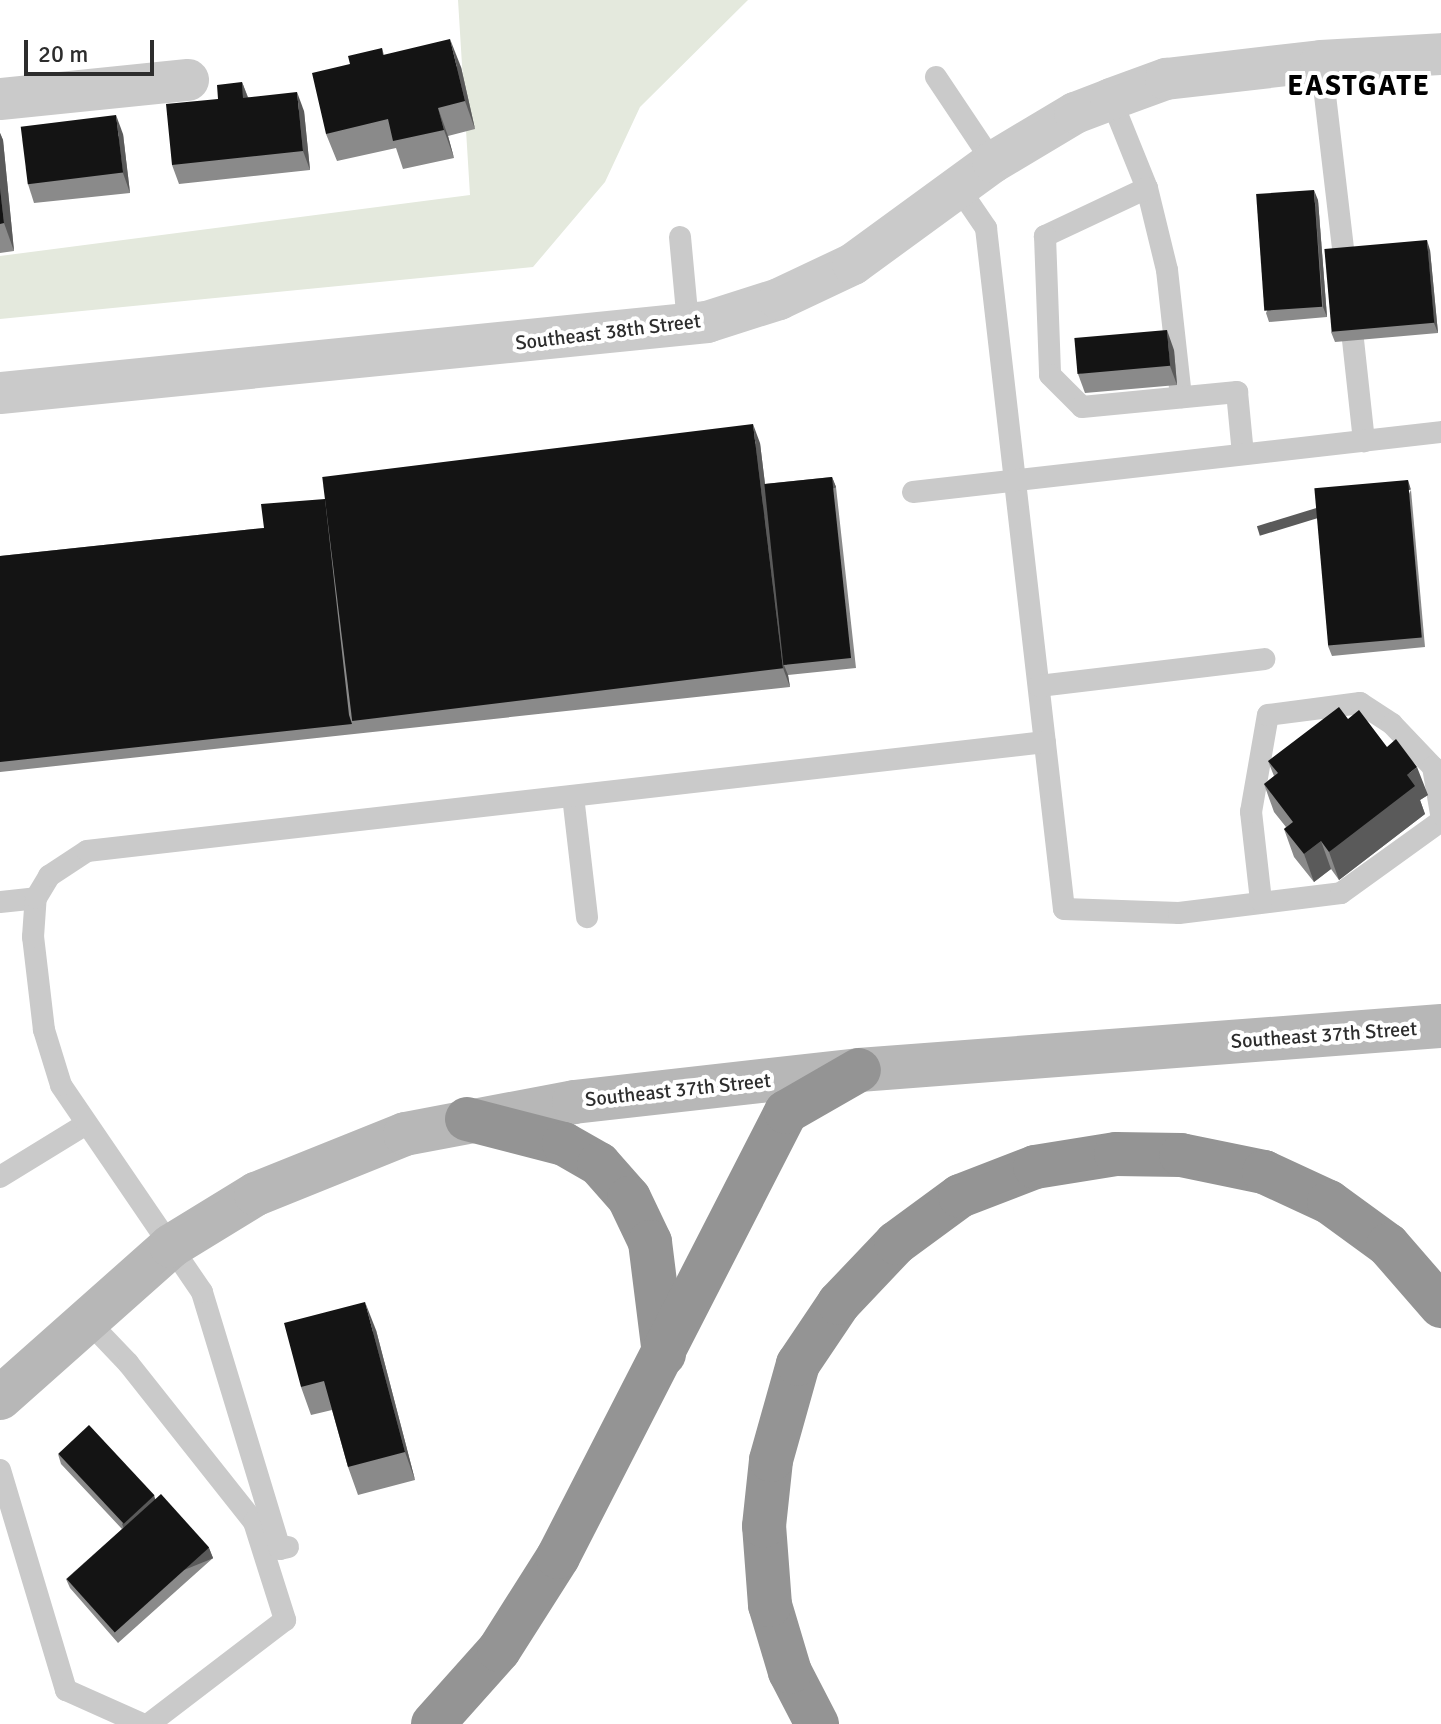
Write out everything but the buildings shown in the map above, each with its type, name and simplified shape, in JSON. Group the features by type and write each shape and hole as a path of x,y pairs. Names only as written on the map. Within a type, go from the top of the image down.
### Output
{"highway":[{"path":"433,1724 499,1650 558,1557 786,1112 859,1070"},
{"path":"467,1119 564,1144 599,1164 629,1198 650,1242 664,1354"},
{"path":"817,1724 790,1672 770,1605 764,1526 771,1460 798,1364 839,1303 896,1243 960,1196 1035,1167 1116,1154 1181,1155 1264,1172 1329,1202 1388,1245 1441,1306"}],"street":[{"name":"Southeast 38th Street","path":"0,393 688,324 779,299 853,264 993,162 1075,113 1166,79 1321,61 1441,54"},
{"path":"0,99 188,80"},
{"path":"1328,1035 1441,996"},
{"name":"Southeast 37th Street","path":"0,1398 171,1246 256,1194 339,1157 467,1119 859,1070 1441,1026"},
{"path":"1328,1035 1441,1055"}],"lane":[{"path":"1321,61 1344,256"},
{"path":"936,77 993,162"},
{"path":"1111,99 1147,188 1167,270 1181,397"},
{"path":"958,187 986,228 1064,909 1179,913 1341,893 1441,821"},
{"path":"1147,188 1045,236 1050,375 1082,407 1237,392 1243,454"},
{"path":"680,237 688,324"},
{"path":"1353,340 1364,441"},
{"path":"913,492 1441,432"},
{"path":"1039,686 1264,659"},
{"path":"1261,901 1251,812 1268,715 1360,703 1392,724 1433,767 1441,814"},
{"path":"288,1547 280,1549 202,1292 61,1085 44,1030 33,937 36,898 49,876 87,851 1045,742"},
{"path":"573,796 587,917"},
{"path":"0,902 36,898"},
{"path":"0,1177 86,1124"},
{"path":"86,1319 128,1363 254,1522 285,1620 149,1724"},
{"path":"0,1470 66,1690 142,1724"}],"shaded area":[{"path":"458,0 748,0 640,107 605,182 533,267 0,319 0,256 470,195"}],"district":[{"name":"EASTGATE","path":"1359,86"}]}
